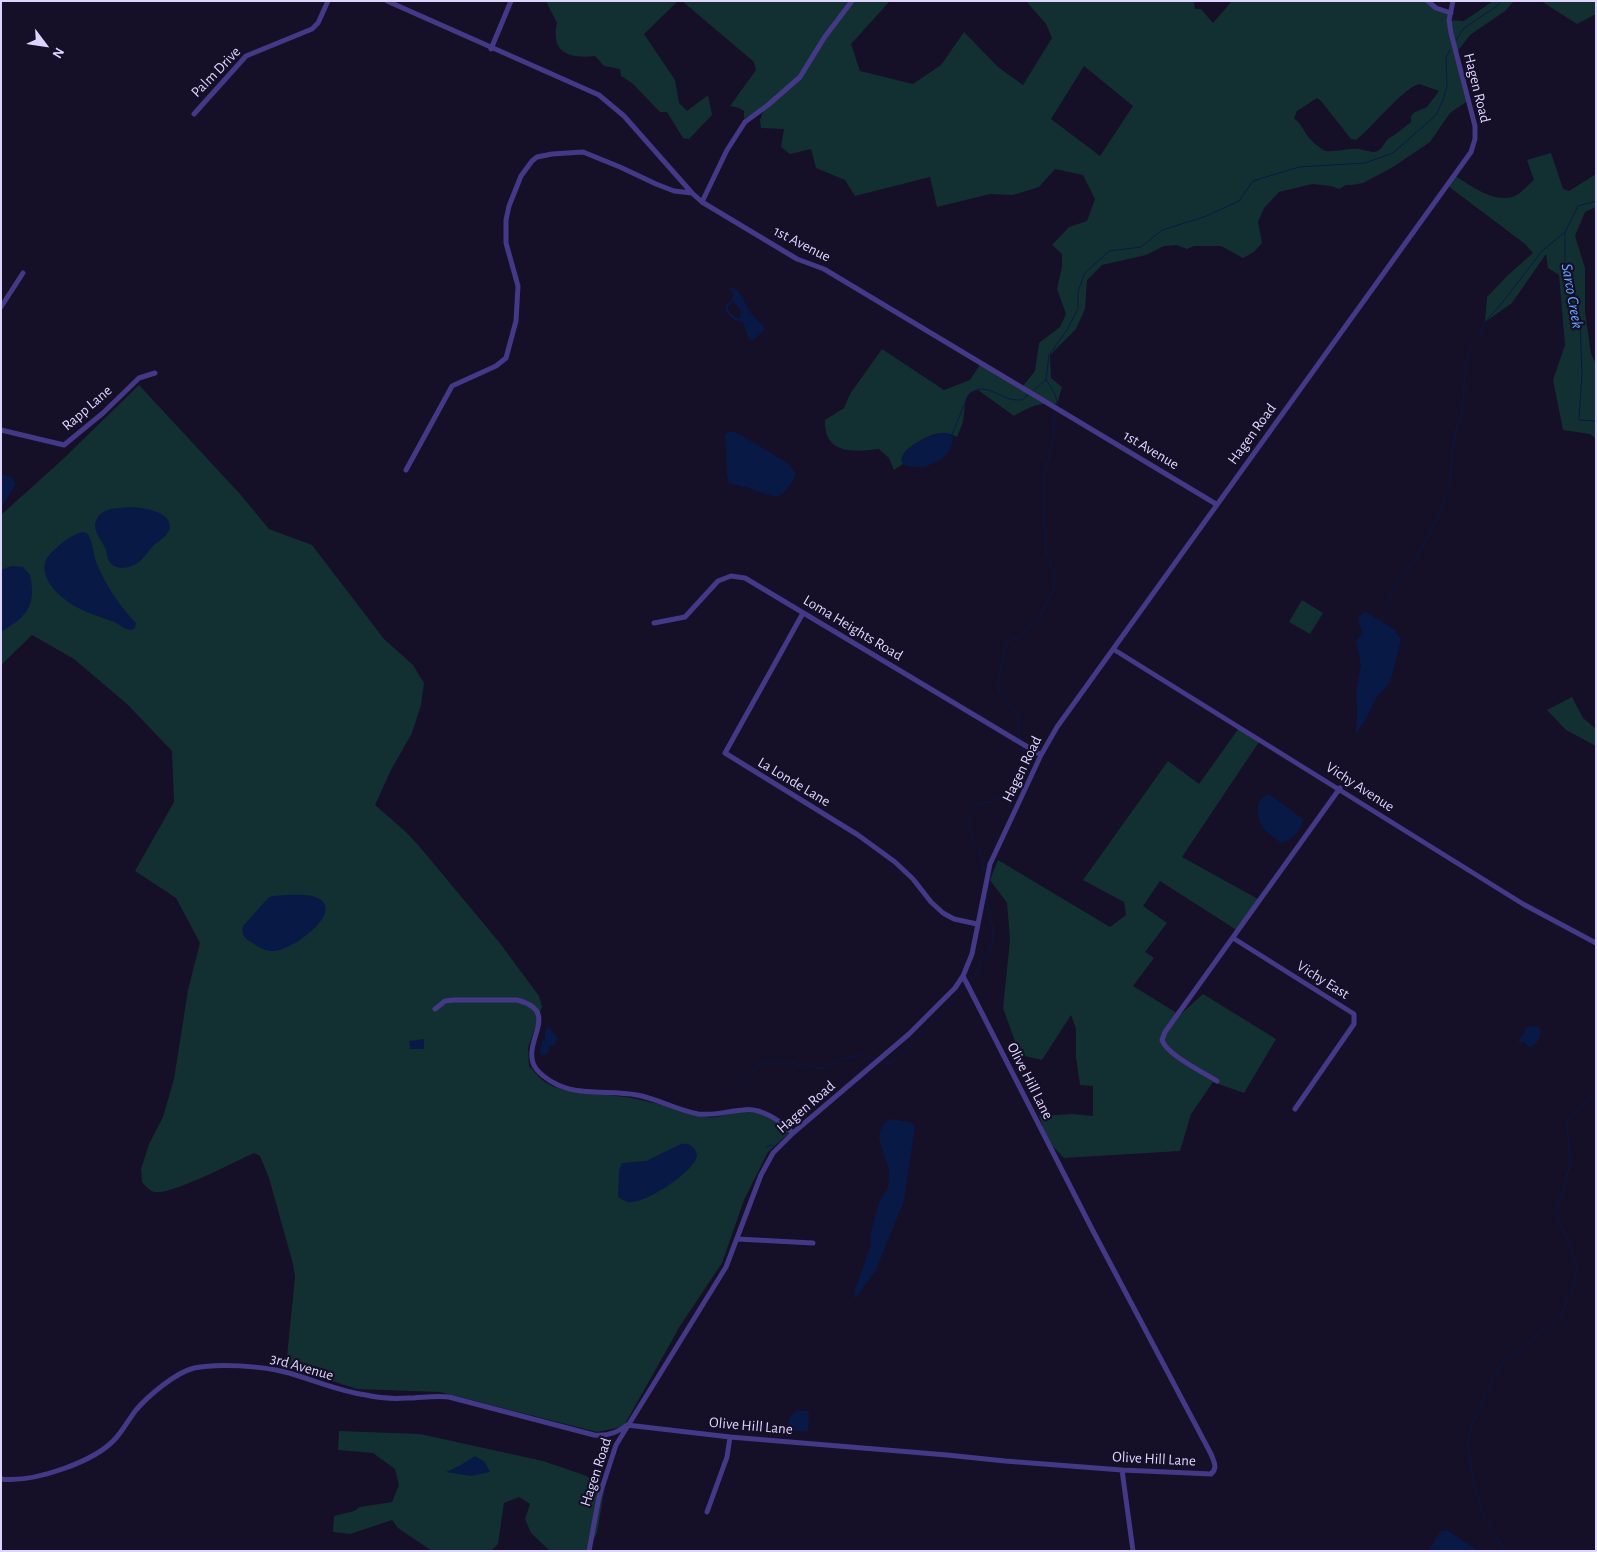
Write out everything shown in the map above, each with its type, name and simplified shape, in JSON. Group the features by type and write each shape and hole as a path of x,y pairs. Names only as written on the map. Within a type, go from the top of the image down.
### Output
{"street":[{"name":"Palm Drive","path":"194,114 246,56 312,29 318,23 328,1"},
{"name":"1st Avenue","path":"387,1 599,95 624,116 702,202 797,259 824,269 1216,504"},
{"path":"491,48 512,1"},
{"path":"702,202 727,150 745,122 800,77 824,38 852,1"},
{"path":"1428,1 1436,8 1451,13"},
{"name":"Hagen Road","path":"589,1551 599,1497 616,1444 720,1278 761,1175 775,1151 793,1133 909,1034 955,988 963,976 972,954 990,864 1041,755 1057,727 1471,152 1475,139 1475,126 1453,44 1449,20 1453,1"},
{"path":"406,470 452,386 496,366 506,358 516,320 518,286 506,243 506,220 509,206 521,176 532,161 537,157 552,154 583,152 620,166 674,191 692,193"},
{"path":"1,307 23,273"},
{"name":"Rapp Lane","path":"1,430 64,445 139,378 155,373"},
{"name":"Loma Heights Road","path":"654,623 685,617 718,580 731,576 745,578 1041,755"},
{"name":"La Londe Lane","path":"803,613 725,753 858,835 895,862 913,879 931,902 946,914 954,919 977,924"},
{"name":"Vichy Avenue","path":"1113,649 1340,788 1378,814 1523,904 1596,943"},
{"path":"1217,1081 1171,1052 1162,1040 1165,1032 1340,788"},
{"name":"Vichy East","path":"1233,938 1347,1010 1355,1017 1354,1024 1295,1109"},
{"name":"Olive Hill Lane","path":"627,1424 730,1437 1122,1470 1206,1475 1215,1471 1216,1467 1211,1454 1095,1234 963,976"},
{"path":"434,1009 445,1001 452,1000 520,1001 535,1008 538,1016 533,1063 539,1072 557,1084 575,1090 590,1092 636,1094 699,1114 725,1114 744,1110 759,1112 776,1119 793,1133"},
{"path":"737,1239 813,1244"},
{"name":"3rd Avenue","path":"1,1480 19,1480 36,1477 72,1465 98,1453 116,1438 136,1410 152,1395 181,1373 194,1368 204,1367 249,1366 276,1370 341,1391 367,1396 401,1399 449,1397 594,1435 611,1434 623,1429 627,1424"},
{"path":"708,1512 727,1457 730,1437"},
{"path":"1122,1470 1133,1551"}],"green space":[{"path":"546,1 678,1 644,34 675,80 679,103 687,111 708,95 712,115 689,139 683,138 667,112 660,112 632,83 621,76 620,69 604,66 595,56 570,55 559,47 556,41 557,23"},
{"path":"682,1 890,1 851,44 860,71 913,84 941,65 964,32 998,67 1023,85 1052,38 1046,24 1026,1 1194,1 1195,9 1201,9 1213,23 1232,1 1429,1 1436,8 1451,13 1449,20 1464,21 1493,1 1514,1 1505,11 1470,35 1456,53 1469,100 1450,113 1430,142 1393,167 1363,183 1346,185 1339,189 1312,184 1279,192 1264,208 1258,222 1262,243 1254,252 1243,258 1221,246 1194,246 1187,249 1176,245 1164,246 1146,255 1102,265 1087,280 1085,309 1076,329 1050,355 1051,378 1062,387 1057,404 1046,403 1035,406 1014,416 978,390 973,391 967,398 963,423 957,437 938,433 922,440 904,453 902,458 903,464 894,470 889,458 879,449 860,451 842,449 835,445 830,440 826,431 825,420 844,408 850,394 882,349 944,390 970,380 981,363 1022,387 1035,371 1039,343 1060,327 1066,314 1057,289 1062,267 1062,254 1052,245 1069,227 1087,221 1095,199 1083,175 1055,169 1039,187 1013,195 990,194 937,207 930,177 855,196 845,180 816,168 811,149 790,154 781,147 784,129 761,128 760,120 765,106 744,119 744,111 730,106 756,70 754,62","holes":["1084,66 1133,106 1100,156 1051,119","1419,84 1439,91 1427,107 1415,112 1411,116 1411,122 1389,138 1380,150 1375,152 1360,149 1325,151 1312,141 1294,118 1297,111 1317,98 1351,139 1356,140 1396,100 1412,87"]},
{"path":"1541,1 1596,1 1596,14 1577,24"},
{"path":"1551,153 1563,189 1569,191 1596,174 1596,207 1585,212 1575,236 1585,268 1585,312 1591,354 1596,364 1596,439 1590,434 1563,430 1553,380 1565,345 1559,275 1548,268 1546,254 1512,303 1485,322 1487,297 1533,253 1525,244 1448,186 1455,176 1491,196 1507,198 1515,196 1534,180 1527,160"},
{"path":"139,385 240,494 269,529 312,545 384,639 413,665 424,683 421,705 412,733 391,770 375,805 419,846 499,942 539,996 542,1007 528,1048 529,1066 545,1082 562,1089 580,1093 621,1096 660,1104 705,1117 719,1117 742,1111 755,1112 768,1116 789,1133 768,1152 744,1200 722,1263 680,1326 625,1424 621,1427 597,1432 440,1392 357,1389 286,1366 295,1277 269,1178 260,1156 254,1153 188,1184 162,1192 152,1191 142,1182 141,1169 149,1144 163,1117 174,1079 188,990 200,943 176,898 135,871 174,802 172,751 127,704 74,659 32,635 1,665 1,515 62,460"},
{"path":"1302,600 1323,613 1310,634 1289,622"},
{"path":"1572,697 1583,718 1596,729 1596,746 1566,730 1547,710"},
{"path":"1239,728 1259,742 1182,857 1258,899 1238,931 1160,881 1143,906 1167,923 1145,952 1154,958 1133,986 1180,1015 1203,994 1276,1039 1244,1093 1213,1082 1191,1114 1180,1151 1064,1158 1048,1141 1039,1116 1072,1114 1093,1116 1093,1086 1080,1085 1076,1057 1076,1029 1071,1015 1042,1060 1020,1055 1003,1008 1010,940 1007,903 990,880 998,860 1110,927 1126,915 1124,902 1083,880 1168,761 1199,784"},
{"path":"339,1431 420,1434 543,1461 584,1475 605,1486 597,1533 587,1551 550,1551 531,1533 525,1519 530,1504 519,1497 504,1503 498,1544 491,1551 432,1551 398,1528 392,1520 350,1534 333,1532 334,1516 354,1511 360,1507 392,1502 399,1485 395,1469 373,1453 338,1450"}],"water":[{"path":"729,287 740,294 751,313 765,329 754,340 749,340 743,322 733,319 725,310 726,305 730,301 732,303 728,307 729,312 738,319 741,317 740,309 731,299 734,295"},
{"path":"732,431 789,464 796,474 791,484 782,494 772,496 729,483 725,434"},
{"path":"940,433 949,433 953,437 952,445 942,458 927,466 910,467 903,464 901,460 903,455 911,447 923,439"},
{"path":"1,474 11,477 16,484 1,508"},
{"path":"132,507 156,511 166,517 170,527 166,536 153,546 140,561 133,566 120,568 108,560 106,550 95,524 98,517 105,511"},
{"path":"83,532 90,537 97,564 109,588 124,610 136,623 135,628 132,630 76,607 60,596 48,581 44,568 48,557 67,539"},
{"path":"11,566 23,567 30,575 32,595 28,610 23,616 1,632 1,570"},
{"path":"1365,611 1395,630 1401,640 1390,683 1376,698 1366,719 1356,733 1356,692 1361,666 1356,640 1361,636 1362,632 1358,618"},
{"path":"1269,794 1303,819 1296,834 1289,840 1281,843 1265,830 1258,815 1260,800"},
{"path":"288,895 312,896 324,903 326,911 322,920 303,938 280,950 266,950 244,936 243,926 268,898"},
{"path":"548,1026 558,1039 555,1041 555,1045 549,1046 548,1053 544,1056 541,1055 540,1051"},
{"path":"1527,1027 1539,1027 1540,1030 1540,1036 1536,1043 1529,1047 1524,1042 1518,1042"},
{"path":"424,1039 424,1049 410,1049 409,1041"},
{"path":"890,1119 911,1122 915,1127 904,1201 876,1270 855,1299 854,1292 871,1245 870,1236 879,1203 888,1188 889,1170 879,1139 884,1123"},
{"path":"681,1144 692,1146 697,1155 695,1162 680,1177 660,1191 640,1200 629,1202 618,1197 619,1170 622,1163 646,1161"},
{"path":"797,1410 809,1412 808,1431 788,1431 789,1418"},
{"path":"475,1456 485,1462 490,1472 471,1476 446,1472 459,1466"},
{"path":"1447,1530 1478,1551 1428,1551 1441,1531"}],"waterway":[{"path":"1455,42 1464,28 1497,6 1501,1"},
{"path":"1033,390 1046,380 1049,355 1067,330 1078,309 1078,292 1084,274 1109,251 1141,247 1162,230 1204,217 1239,201 1253,181 1299,167 1365,163 1393,153 1436,115 1447,86 1446,57 1450,50"},
{"name":"Sarco Creek","path":"1596,201 1578,206 1565,232 1565,262 1580,320 1582,375 1579,420 1596,421"},
{"path":"1477,338 1485,322 1542,251 1565,232"},
{"path":"1449,486 1455,433 1462,412 1466,363 1473,344"},
{"path":"1046,380 1055,394 1057,404"},
{"path":"952,435 968,395 973,391 978,389 989,390 1016,400 1022,400 1028,395"},
{"path":"1020,739 1018,731 1019,717 1000,693 998,681 1007,641 1016,639 1027,630 1032,622 1041,614 1053,591 1055,576 1046,551 1043,479 1053,443 1055,411"},
{"path":"1386,605 1393,589 1432,531 1447,493"},
{"path":"1381,621 1384,613"},
{"path":"984,873 983,861 971,833 969,819 980,804 992,801 1013,791 1023,770 1023,748"},
{"path":"970,982 974,978 984,956 990,949 994,935 986,895"},
{"path":"883,1062 889,1064 907,1050 965,988"},
{"path":"726,1095 747,1073 764,1062 783,1062 822,1068 839,1060 863,1054 875,1059"},
{"path":"1505,1551 1483,1516 1471,1471 1468,1440 1473,1421 1492,1380 1503,1362 1560,1317 1572,1290 1577,1270 1569,1242 1557,1219 1557,1205 1566,1182 1570,1162 1567,1122 1578,1109 1596,1094"},
{"path":"766,1147 771,1145 777,1147"},
{"path":"781,1148 790,1149"}]}
